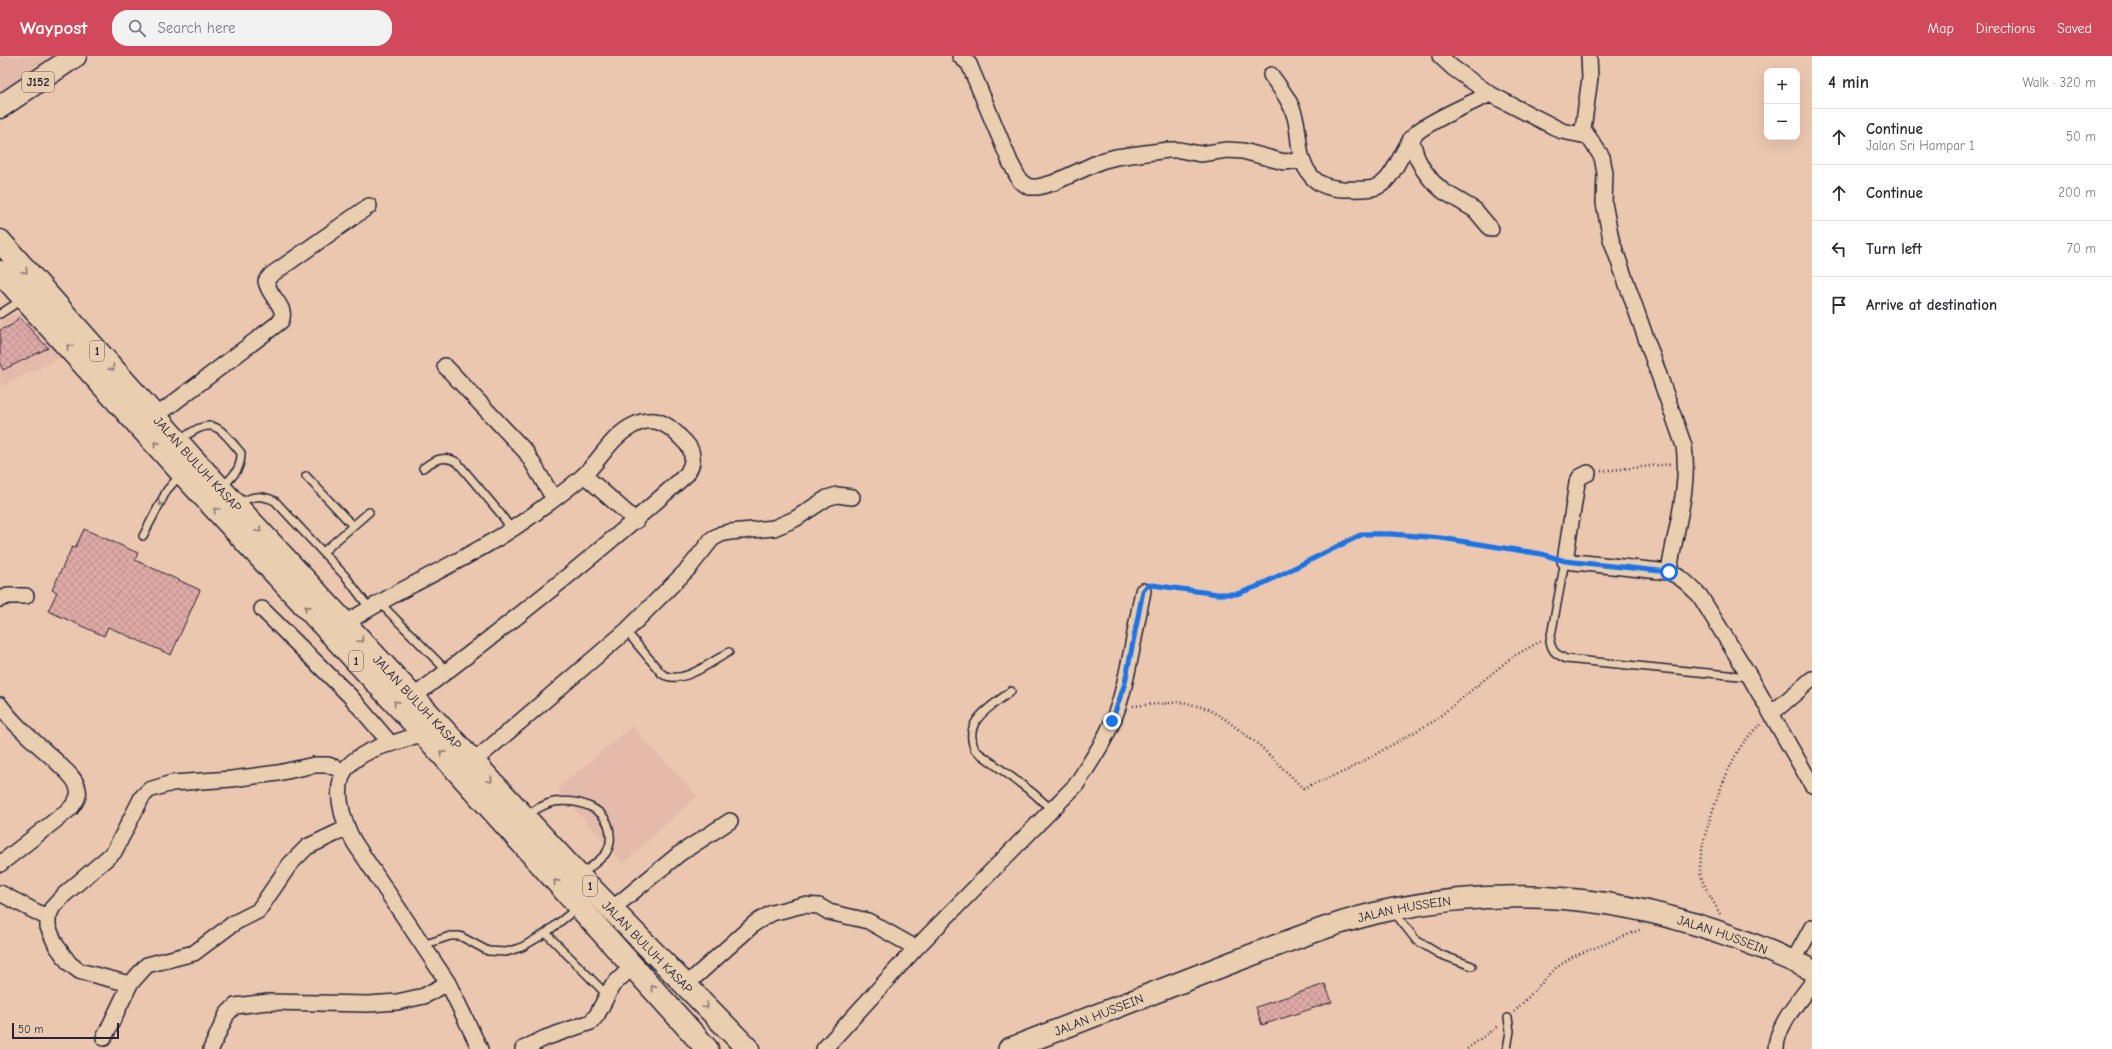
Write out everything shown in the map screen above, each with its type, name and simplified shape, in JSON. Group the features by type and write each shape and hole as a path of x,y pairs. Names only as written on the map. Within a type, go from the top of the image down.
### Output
{"main road":[{"name":"J152","path":"0,107 63,59"},
{"name":"JALAN BULUH KASAP","path":"0,241 220,489 524,817 612,910 748,1049"},
{"name":"JALAN BULUH KASAP","path":"0,273 422,732 707,1049"},
{"name":"JALAN HUSSEIN","path":"1009,1049 1283,943 1365,916 1392,909 1451,900 1526,896 1585,900 1659,913 1731,935 1812,970"}],"street":[{"path":"960,56 969,64 1010,162 1020,181 1029,187 1038,187 1101,161 1116,157 1168,150 1180,150 1200,154 1227,150 1243,151 1284,162 1302,160"},
{"path":"1440,56 1453,68 1490,94 1562,131 1587,136"},
{"path":"1589,56 1590,78 1583,129 1602,157 1605,173 1604,203 1611,239 1684,446 1686,462 1683,498 1669,572"},
{"path":"1271,75 1288,100 1295,117 1302,160 1311,176 1326,187 1374,188 1382,184 1390,175 1411,138 1421,130 1490,94"},
{"path":"1411,138 1417,158 1432,181 1443,191 1475,210 1491,229"},
{"path":"155,417 281,321 284,316 282,310 267,290 266,282 271,275 369,206"},
{"path":"445,366 526,452 554,498"},
{"path":"345,623 477,552 512,530 584,475 610,443 632,426 644,421 660,422 669,426 690,446 692,465 687,474 636,521 559,584 413,697"},
{"path":"1588,473 1580,477 1577,483 1565,561 1669,572 1678,576 1700,596 1750,677 1812,785"},
{"path":"584,475 636,521"},
{"path":"473,762 626,631 688,568 712,540 721,534 774,528 795,519 827,498 837,495 852,497"},
{"path":"824,1049 916,948 1076,785 1104,740 1118,708 1125,683 1143,591"},
{"path":"0,599 8,596 26,596"},
{"path":"262,609 350,696 391,744"},
{"path":"1771,714 1812,679"},
{"path":"0,705 26,734 71,776 77,785 79,792 78,799 71,808 0,864"},
{"path":"422,732 360,757 349,764 344,770 340,791 347,828 448,983 480,1049"},
{"path":"130,984 79,971 69,963 56,946 48,927 48,918 52,908 65,894 114,852 136,806 149,790 172,783 232,779 278,773 314,765 328,765 344,770"},
{"path":"612,910 680,854 730,821"},
{"path":"104,1038 130,984 147,965 194,953 204,948 234,923 258,911 290,864 307,848 347,828"},
{"path":"0,893 48,918"},
{"path":"686,985 755,923 772,913 803,905 818,906 829,912 868,921 916,948"},
{"path":"1793,962 1810,935"},
{"path":"524,1049 544,1038 591,1022 597,1015 607,995 621,976 633,966"},
{"path":"211,1049 227,1014 235,1006 246,1003 275,1001 368,1004 397,1002 424,996 448,983"},
{"path":"1776,1049 1776,1039 1812,983"}],"lane":[{"path":"0,314 24,298"},
{"path":"178,442 193,430 210,425 220,428 241,453 241,463 235,474 220,489"},
{"path":"423,468 433,461 441,458 451,458 458,463 500,512 512,530"},
{"path":"143,536 167,490 182,472"},
{"path":"306,476 353,526"},
{"path":"236,506 248,498 259,496 275,501 375,606 447,671"},
{"path":"323,552 369,512"},
{"path":"1565,561 1550,641 1551,649 1555,654 1566,659 1750,677"},
{"path":"626,631 662,674 668,678 677,678 686,675 729,652"},
{"path":"1011,691 975,721 971,729 970,739 975,750 1033,793 1052,810"},
{"path":"524,817 541,806 554,802 572,802 590,806 602,814 610,828 611,840 606,852 580,876"},
{"path":"423,945 444,937 460,936 488,951 506,952 522,947 546,933 578,907"},
{"path":"1392,909 1416,940 1439,954 1472,966"},
{"path":"546,933 607,995"},
{"path":"1507,1049 1510,1031 1508,1018"}],"path":[{"path":"1588,473 1686,462"},
{"path":"1143,591 1147,586 1152,585 1217,594 1237,594 1256,587 1363,534 1390,534 1441,538 1542,554 1565,561"},
{"path":"1118,708 1170,702 1192,704 1208,709 1225,719 1259,745 1303,788 1346,770 1428,725 1512,657 1540,641 1550,641"},
{"path":"1731,935 1701,875 1701,856 1710,820 1731,763 1739,749 1771,714"},
{"path":"1467,1049 1508,1018 1556,968 1572,957 1643,928 1654,922 1659,913"}],"shaded area":[{"path":"0,56 60,56 0,97"},
{"path":"22,312 62,357 0,387 0,320"},
{"path":"632,726 697,796 623,864 557,789"}],"building":[{"path":"19,317 48,348 3,370 0,364 0,330 12,325"},
{"path":"84,529 138,553 135,560 200,590 171,655 108,627 104,636 48,611 57,592 52,590 72,547 75,548"},
{"path":"1325,984 1332,1002 1262,1025 1256,1007"}],"route":[{"path":"1112,721 1118,708 1125,683 1143,591 1147,586 1152,585 1217,594 1237,594 1245,592 1273,579 1295,566 1363,534 1390,534 1441,538 1542,554 1565,561 1669,572"}]}
